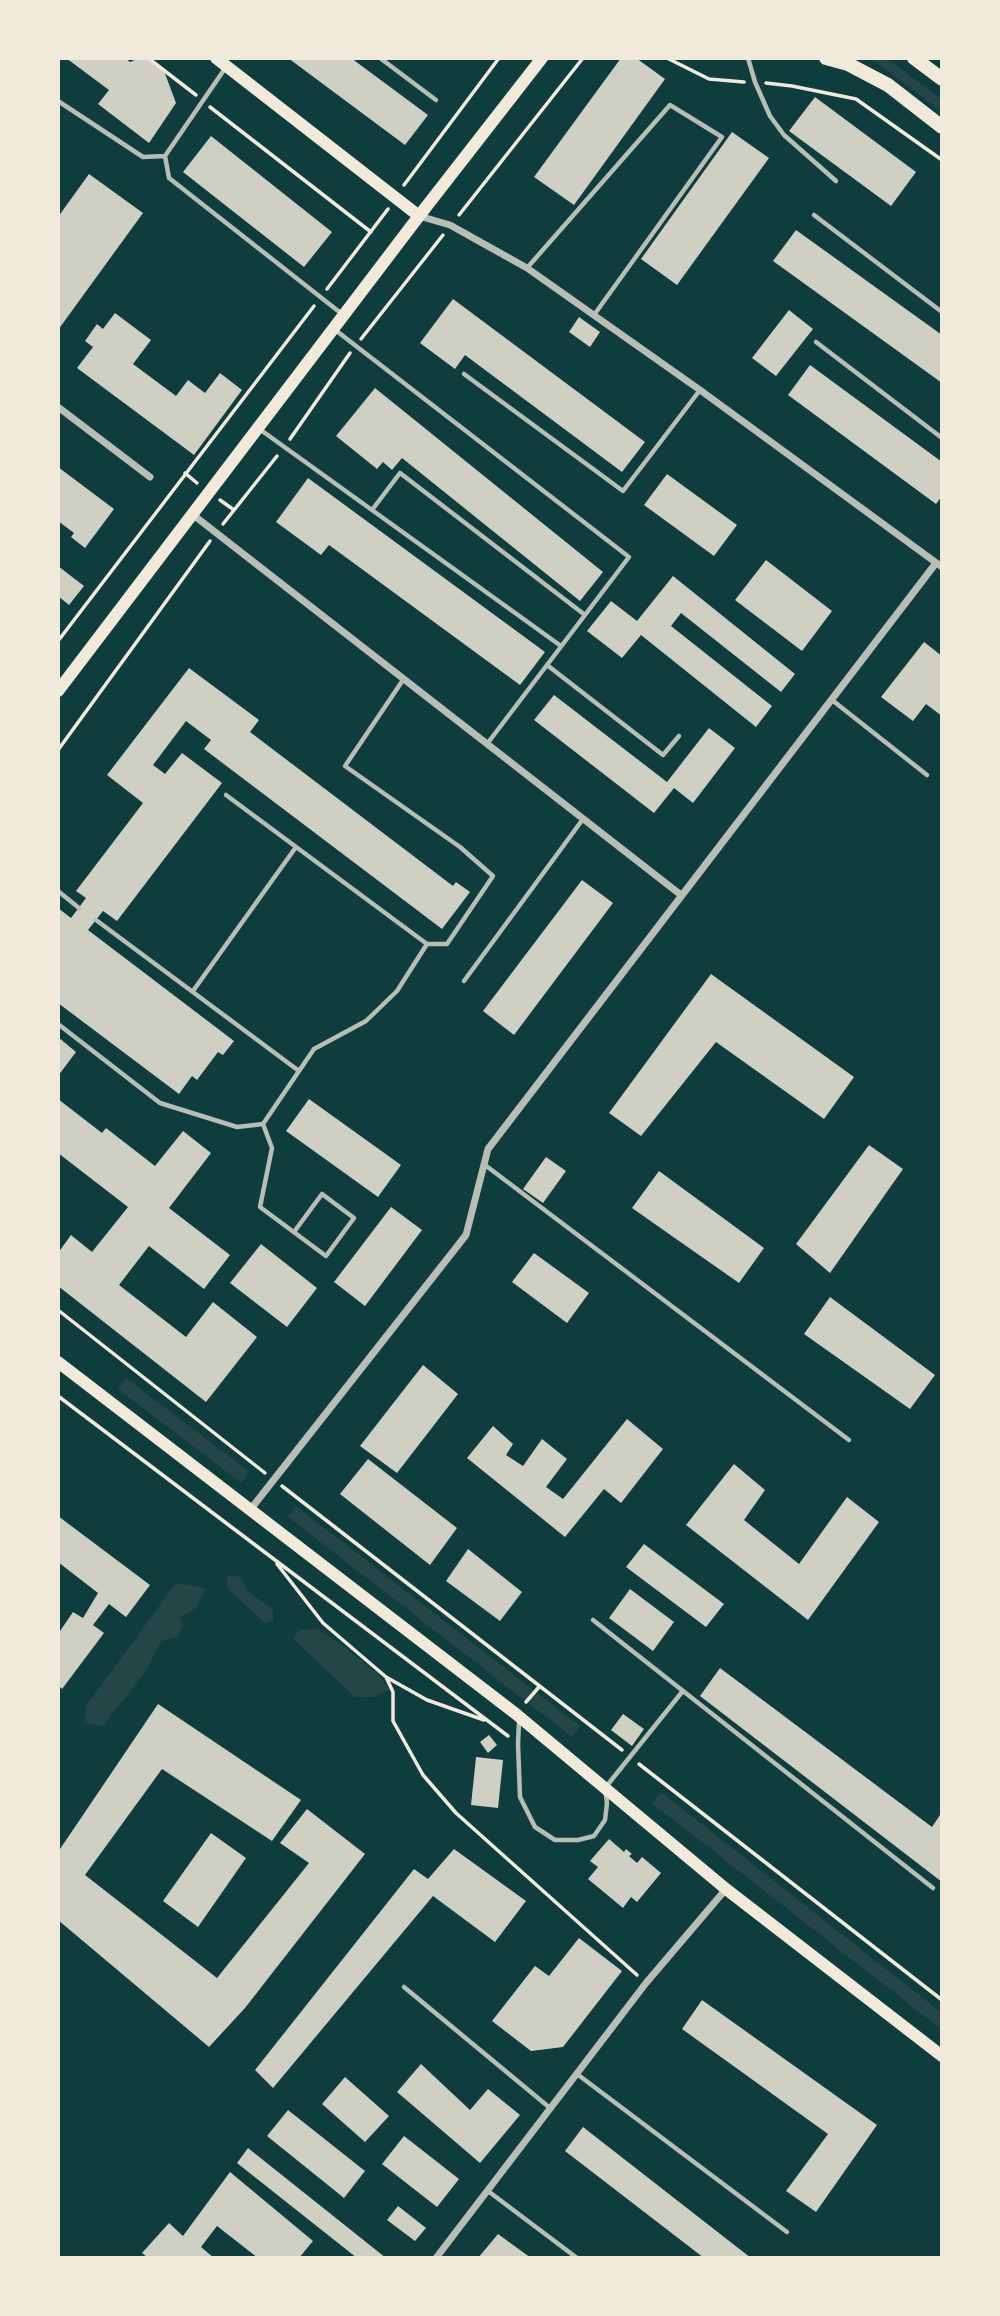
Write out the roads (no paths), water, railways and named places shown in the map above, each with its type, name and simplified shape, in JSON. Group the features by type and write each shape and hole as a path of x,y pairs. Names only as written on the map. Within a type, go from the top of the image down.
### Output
{"main road":[{"path":"58,691 542,58"},
{"path":"825,58 848,64 888,85 942,127"},
{"path":"914,58 942,79"},
{"path":"221,62 419,216"},
{"path":"58,1362 520,1717 726,1889 942,2056"}],"street":[{"path":"250,1510 466,1236 488,1149 831,700 939,565 527,268 450,225 419,216"},
{"path":"58,407 150,477"},
{"path":"192,514 681,895"},
{"path":"436,2258 646,1983 726,1889"}],"lane":[{"path":"380,58 436,100"},
{"path":"748,58 770,116 784,135 836,181"},
{"path":"221,62 203,101 165,156 169,178 344,316"},
{"path":"58,101 143,157 165,156"},
{"path":"527,268 670,105 722,136 594,316"},
{"path":"814,215 942,312"},
{"path":"334,328 629,557 486,745"},
{"path":"816,342 942,438"},
{"path":"464,374 623,491 699,390"},
{"path":"258,428 561,646"},
{"path":"372,510 400,473 585,615"},
{"path":"939,565 942,555"},
{"path":"547,665 663,755 680,736"},
{"path":"226,795 426,944 447,944 493,876 460,847 345,766 403,680"},
{"path":"831,700 927,775"},
{"path":"464,981 583,820"},
{"path":"193,991 296,847"},
{"path":"58,891 79,908"},
{"path":"96,920 299,1071"},
{"path":"58,1024 160,1103 237,1127 263,1124 314,1049 366,1021 397,991 426,944"},
{"path":"263,1124 272,1148 260,1207 326,1256 354,1218 322,1194 294,1232"},
{"path":"484,1165 849,1440"},
{"path":"593,1620 933,1888"},
{"path":"520,1717 517,1744 520,1797 536,1827 555,1840 578,1840 594,1836 605,1820 605,1788 682,1692"},
{"path":"404,1986 551,2108"},
{"path":"577,2074 787,2232"},
{"path":"488,2191 577,2258"}]}
